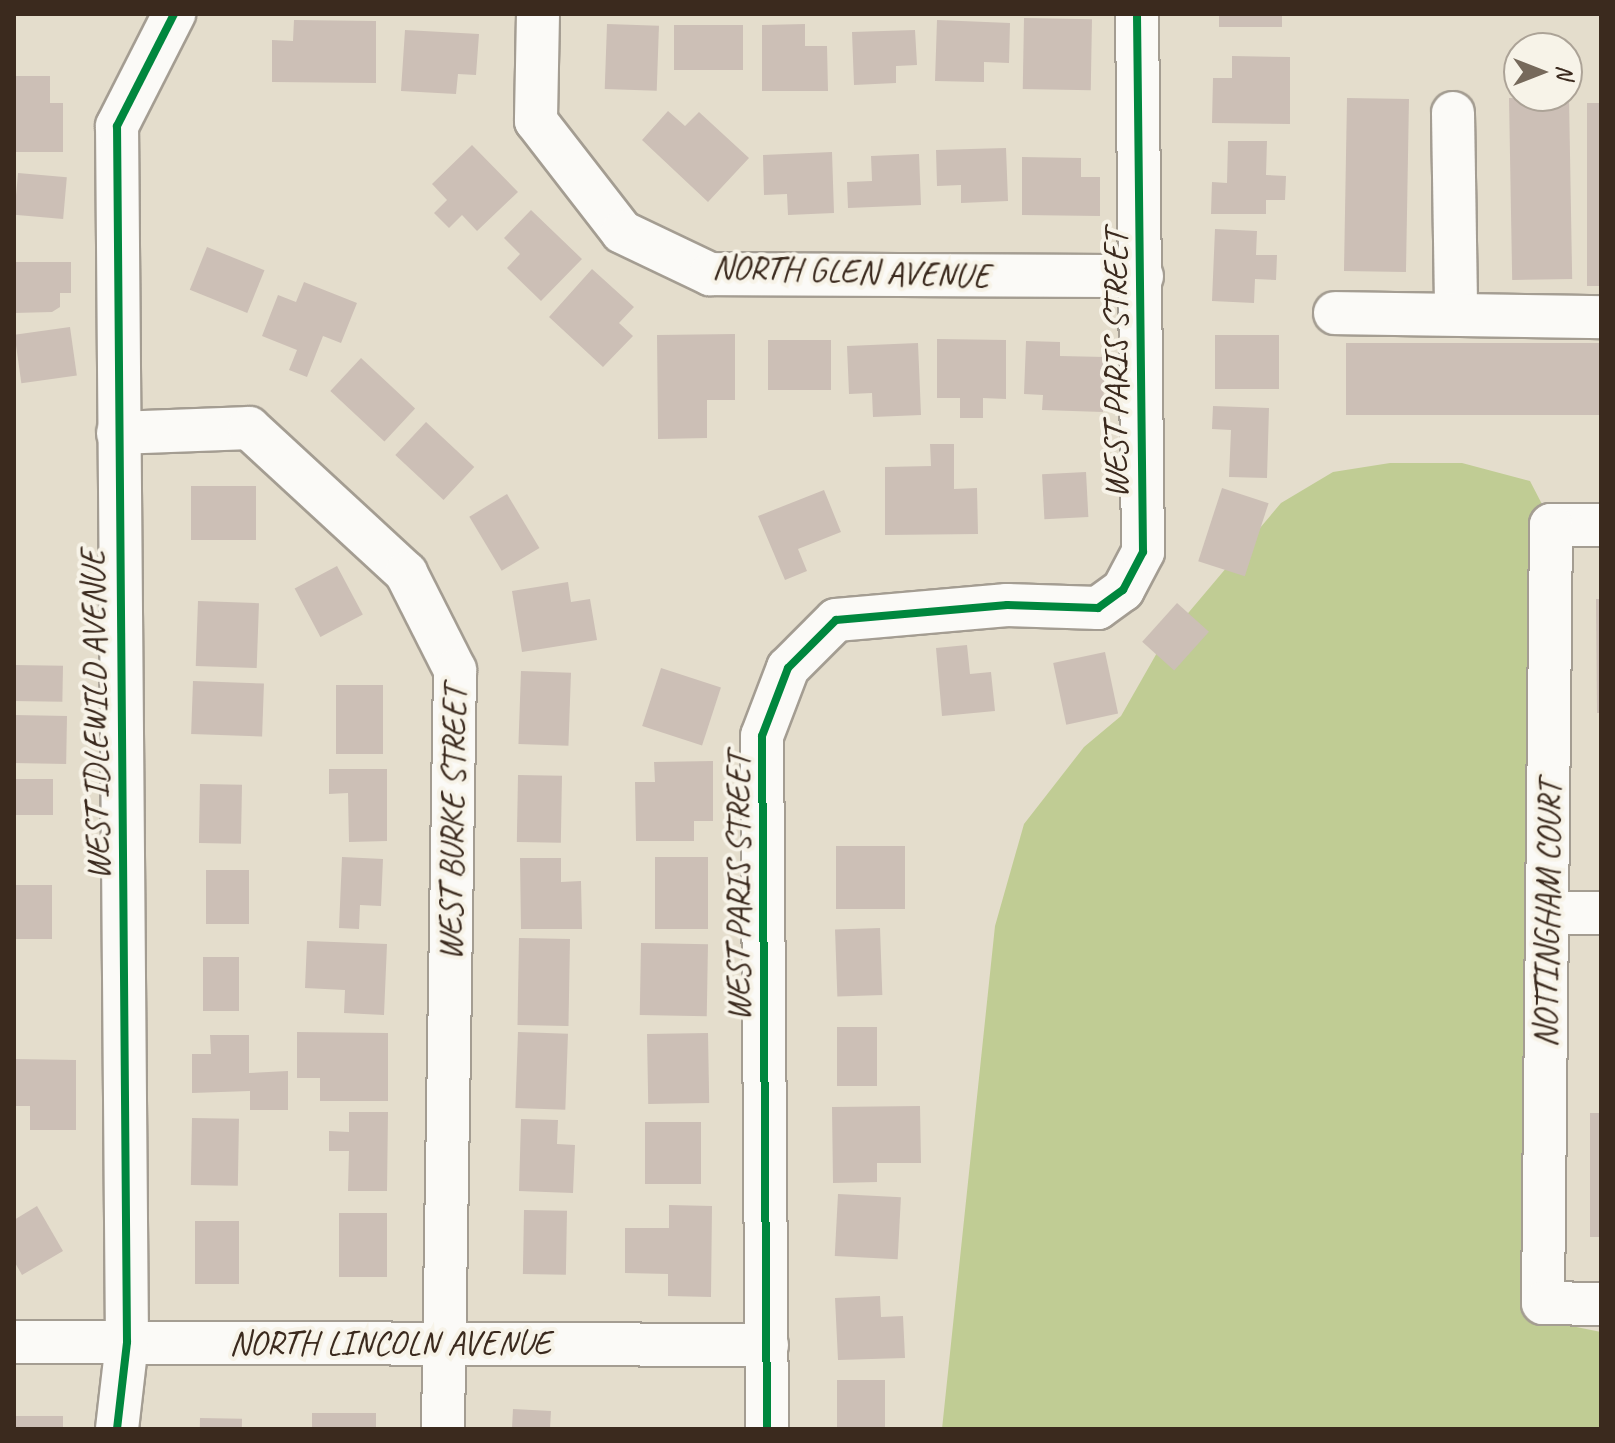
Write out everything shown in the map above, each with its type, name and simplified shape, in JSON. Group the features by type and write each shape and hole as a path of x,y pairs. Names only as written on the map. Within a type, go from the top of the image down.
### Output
{"street":[{"name":"WEST IDLEWILD AVENUE","path":"117,1429 127,1342 117,126 174,14"},
{"name":"NORTH GLEN AVENUE","path":"538,14 536,121 622,232 710,274 1142,276"},
{"name":"WEST PARIS STREET","path":"767,1429 762,736 788,668 836,620 1007,605 1098,608 1123,590 1143,552 1137,14"},
{"path":"1453,113 1456,314"},
{"path":"1335,313 1601,317"},
{"name":"WEST BURKE STREET","path":"118,433 249,428 406,573 455,670 443,1429"},
{"name":"NOTTINGHAM COURT","path":"1601,525 1551,525 1543,1303 1601,1304"},
{"path":"1547,913 1601,913"},
{"name":"NORTH LINCOLN AVENUE","path":"14,1342 767,1345"}],"green space":[{"path":"1390,463 1462,463 1530,481 1545,510 1535,511 1529,643 1521,1252 1527,1317 1601,1332 1601,1429 942,1429 995,926 1024,824 1084,747 1121,716 1162,644 1281,503 1333,472"}],"building":[{"path":"1219,14 1282,14 1282,27 1219,27"},
{"path":"1024,18 1092,19 1091,90 1023,89"},
{"path":"294,20 376,21 376,83 272,82 272,40 293,41"},
{"path":"937,20 1010,23 1009,63 984,62 984,82 935,81"},
{"path":"607,24 659,26 657,91 605,89"},
{"path":"805,24 805,46 827,46 828,91 762,91 762,25"},
{"path":"674,25 743,25 743,70 674,70"},
{"path":"405,30 479,34 476,75 458,74 456,94 401,91"},
{"path":"915,30 917,65 896,66 896,83 854,85 852,32"},
{"path":"1232,56 1290,57 1290,124 1212,123 1213,78 1232,78"},
{"path":"14,76 50,76 50,103 63,103 63,152 14,152"},
{"path":"1347,98 1409,99 1406,272 1344,271"},
{"path":"1587,103 1601,103 1601,286 1587,286"},
{"path":"668,111 685,126 699,112 749,158 708,202 642,140"},
{"path":"1509,112 1569,112 1572,279 1512,280"},
{"path":"1228,141 1267,141 1266,175 1286,176 1285,200 1266,200 1266,214 1211,214 1212,182 1227,183"},
{"path":"472,145 518,192 477,231 462,215 449,228 434,213 447,200 432,184"},
{"path":"1006,148 1008,201 961,203 961,185 937,186 936,150"},
{"path":"832,152 834,213 788,215 787,194 764,195 763,155"},
{"path":"919,154 921,205 848,208 847,182 872,181 871,156"},
{"path":"1022,157 1081,158 1081,177 1100,177 1100,216 1022,215"},
{"path":"18,173 67,177 63,219 14,215"},
{"path":"531,210 582,259 541,301 507,268 520,254 504,238"},
{"path":"1215,229 1257,231 1256,255 1277,255 1276,280 1255,279 1254,303 1212,301"},
{"path":"207,247 264,270 247,313 190,290"},
{"path":"14,262 71,262 71,293 60,293 60,307 52,312 14,313"},
{"path":"592,269 634,307 619,323 633,336 603,367 549,317"},
{"path":"304,282 357,303 341,343 323,336 307,377 289,370 297,350 262,336 278,295 296,302"},
{"path":"70,327 77,376 21,383 15,335"},
{"path":"735,334 735,400 707,400 707,438 658,439 657,335"},
{"path":"1215,335 1279,335 1279,389 1215,389"},
{"path":"937,339 1006,340 1006,399 983,398 983,418 960,418 960,398 937,398"},
{"path":"768,340 831,340 831,390 768,390"},
{"path":"1026,341 1060,342 1060,356 1105,357 1103,412 1042,410 1043,395 1024,394"},
{"path":"918,343 921,415 873,417 872,393 849,394 847,346"},
{"path":"1346,343 1601,343 1601,415 1346,415"},
{"path":"361,358 415,408 384,441 330,391"},
{"path":"1213,406 1269,408 1267,478 1229,477 1231,430 1212,429"},
{"path":"426,422 474,467 444,500 395,455"},
{"path":"930,444 954,444 954,489 977,488 978,534 885,535 885,467 931,466"},
{"path":"1086,472 1088,517 1044,519 1042,474"},
{"path":"191,486 256,486 256,540 191,540"},
{"path":"1222,488 1269,503 1245,576 1198,561"},
{"path":"824,490 841,532 798,549 807,571 785,580 758,516"},
{"path":"507,494 539,548 502,571 469,517"},
{"path":"337,566 363,615 320,637 295,589"},
{"path":"568,582 571,602 590,599 597,640 522,652 512,591"},
{"path":"1596,599 1601,599 1601,713 1597,713"},
{"path":"198,601 259,603 257,668 196,666"},
{"path":"1177,603 1209,632 1174,670 1142,642"},
{"path":"967,645 970,674 991,672 995,711 942,716 936,648"},
{"path":"1105,652 1118,714 1066,725 1053,663"},
{"path":"14,665 63,666 62,702 14,701"},
{"path":"661,668 721,687 702,745 642,726"},
{"path":"521,671 571,673 568,746 518,744"},
{"path":"193,681 264,683 262,736 191,734"},
{"path":"336,685 383,685 383,754 336,754"},
{"path":"14,715 67,716 66,764 14,763"},
{"path":"713,761 713,821 694,821 694,841 636,841 635,782 655,782 654,762"},
{"path":"329,769 387,769 387,841 349,842 348,793 329,794"},
{"path":"518,775 562,776 561,843 517,842"},
{"path":"14,779 53,779 53,815 14,815"},
{"path":"200,784 242,785 241,844 199,843"},
{"path":"836,846 905,846 905,909 836,909"},
{"path":"342,857 383,859 381,906 360,905 359,929 339,928"},
{"path":"655,857 708,857 708,929 655,929"},
{"path":"520,858 561,858 561,882 581,881 582,929 521,929"},
{"path":"206,870 249,870 249,924 206,924"},
{"path":"14,885 52,885 52,939 14,939"},
{"path":"880,928 882,995 837,997 835,930"},
{"path":"519,938 570,939 568,1026 517,1025"},
{"path":"307,941 387,944 384,1015 344,1013 345,990 305,988"},
{"path":"641,943 708,944 707,1016 640,1015"},
{"path":"203,957 239,957 239,1011 203,1011"},
{"path":"837,1027 877,1027 877,1086 837,1086"},
{"path":"297,1032 388,1033 388,1101 320,1101 320,1078 297,1078"},
{"path":"518,1032 568,1034 565,1110 515,1108"},
{"path":"708,1033 709,1103 648,1104 647,1034"},
{"path":"210,1035 249,1035 249,1073 288,1071 288,1110 250,1110 250,1091 192,1093 192,1054 211,1054"},
{"path":"14,1059 76,1060 76,1130 30,1130 30,1106 14,1106"},
{"path":"920,1106 921,1163 877,1163 877,1182 833,1183 832,1107"},
{"path":"349,1112 388,1112 387,1191 348,1191 349,1151 329,1151 329,1131 349,1132"},
{"path":"1590,1113 1601,1113 1601,1237 1590,1237"},
{"path":"192,1118 239,1119 238,1186 191,1185"},
{"path":"521,1119 558,1120 557,1144 575,1145 573,1193 519,1191"},
{"path":"645,1122 701,1122 701,1184 645,1184"},
{"path":"838,1194 901,1197 898,1259 835,1256"},
{"path":"669,1205 712,1206 711,1297 668,1296 668,1274 625,1273 625,1228 669,1228"},
{"path":"37,1206 63,1251 22,1275 14,1261 14,1220"},
{"path":"524,1210 567,1211 566,1275 523,1274"},
{"path":"339,1213 387,1213 387,1277 339,1277"},
{"path":"195,1221 239,1221 239,1284 195,1284"},
{"path":"880,1296 881,1317 903,1316 905,1358 838,1360 835,1298"},
{"path":"837,1380 885,1380 885,1429 837,1429"},
{"path":"513,1409 551,1411 550,1429 512,1429"},
{"path":"312,1413 376,1413 376,1429 312,1429"},
{"path":"14,1416 63,1416 63,1429 14,1429"},
{"path":"200,1418 242,1419 242,1429 200,1429"}],"cycle path":[{"path":"117,1429 127,1342 117,126 174,14"},
{"path":"767,1429 762,736 788,668 836,620 1007,605 1098,608 1123,590 1143,552 1137,14"}]}
